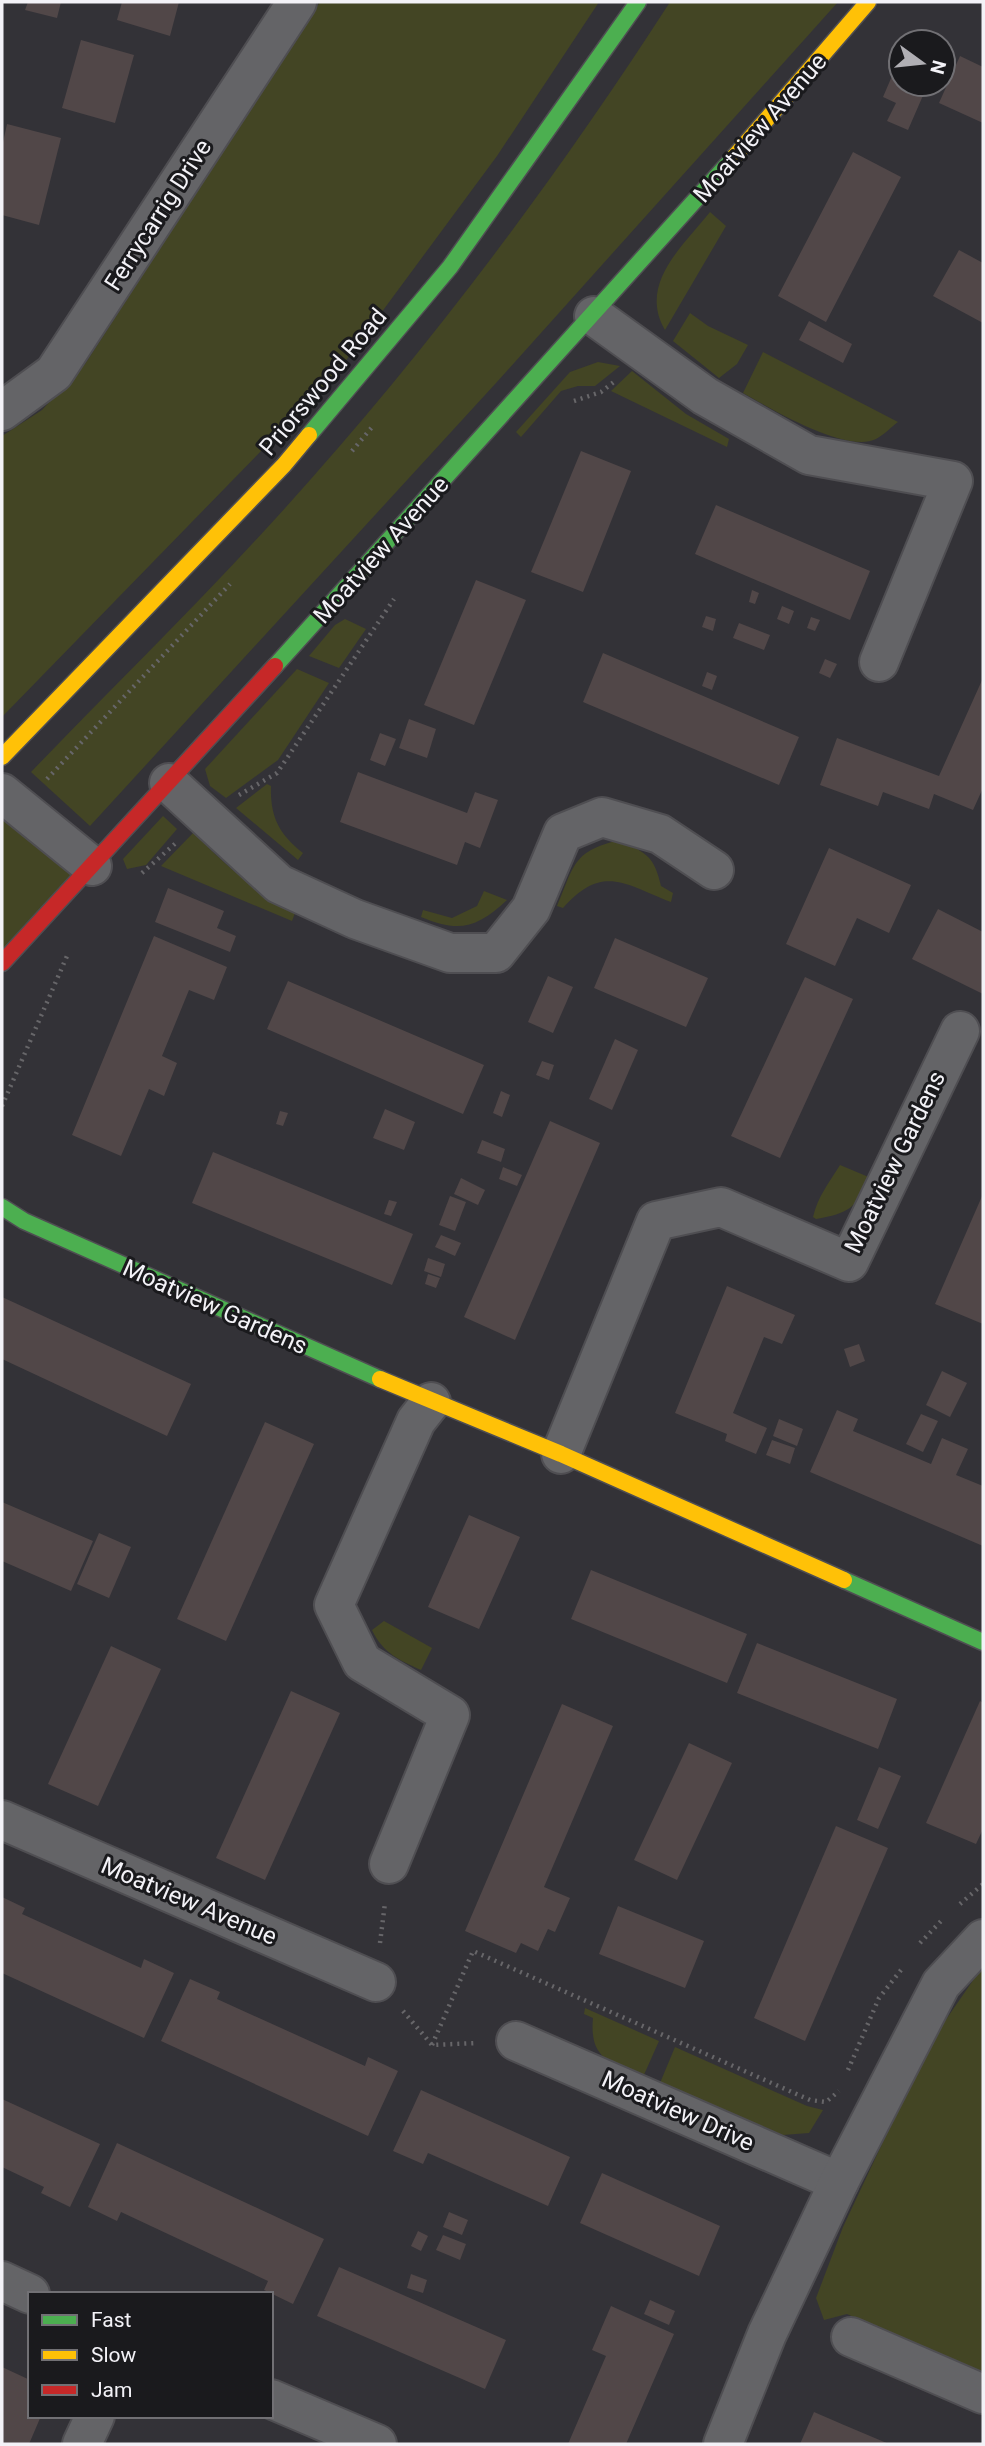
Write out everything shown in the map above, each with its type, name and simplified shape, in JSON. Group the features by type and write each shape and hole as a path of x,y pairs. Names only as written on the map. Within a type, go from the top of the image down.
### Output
{"street":[{"name":"Ferrycarrig Drive","path":"2,411 54,373 297,2"},
{"name":"Priorswood Road","path":"2,757 284,465 450,267 638,2"},
{"name":"Moatview Avenue","path":"2,963 594,316 774,115 868,2"},
{"path":"594,316 705,396 809,455 953,481 879,662"},
{"path":"169,783 279,884 355,919 450,953 496,953 531,909 563,833 602,817 660,834 714,870"},
{"path":"2,793 92,866"},
{"name":"Moatview Gardens","path":"561,1454 656,1221 721,1207 849,1262 960,1031"},
{"name":"Moatview Gardens","path":"2,1207 24,1221 431,1402 561,1454 983,1642"},
{"path":"389,1864 450,1715 362,1662 334,1605 416,1421 431,1402"},
{"name":"Moatview Avenue","path":"2,1820 376,1982"},
{"path":"723,2444 767,2334 839,2182 941,1984 983,1940"},
{"name":"Moatview Drive","path":"516,2041 839,2182"},
{"path":"2,2281 28,2293"},
{"path":"851,2337 983,2393"},
{"path":"273,2400 377,2444"},
{"path":"82,2444 94,2418"}],"path":[{"path":"570,405 578,398 601,392 647,354"},
{"path":"136,874 146,872 204,815 276,773 398,594"},
{"path":"2,1106 70,949"},
{"path":"389,1864 376,1982 432,2045"},
{"path":"916,1950 930,1930 983,1884"},
{"path":"432,2045 473,1951 810,2100 826,2102 839,2091 879,1998 908,1959"},
{"path":"432,2045 516,2041"}],"green space":[{"path":"320,2 599,2 497,156 336,374 2,717 2,436 42,410 85,364"},
{"path":"670,2 838,2 496,383 90,826 31,772 237,560 376,404 529,208"},
{"path":"710,212 726,226 665,330 658,313 660,281 677,252"},
{"path":"690,313 708,326 748,345 737,364 719,378 673,341"},
{"path":"763,352 898,422 876,439 863,442 828,435 789,418 743,393"},
{"path":"598,362 620,366 595,386 578,386 561,391 521,437 516,432 570,372"},
{"path":"632,371 686,414 729,439 727,447 611,391"},
{"path":"345,619 366,629 339,668 309,656 335,625"},
{"path":"297,669 329,683 278,760 226,798 210,786 205,769"},
{"path":"267,784 271,786 274,816 282,832 303,853 298,860 236,808"},
{"path":"2,807 85,874 2,964"},
{"path":"163,816 177,829 146,865 127,869 123,859"},
{"path":"194,832 241,877 295,913 292,921 161,866"},
{"path":"616,841 647,856 655,867 661,886 673,893 671,902 614,881 590,886 563,908 557,906 576,863 582,856"},
{"path":"484,891 507,900 477,922 457,926 421,917 423,910 452,918 477,906"},
{"path":"840,1165 871,1178 850,1208 816,1219 813,1217 818,1203"},
{"path":"384,1621 432,1648 421,1670 399,1659 381,1645 372,1630"},
{"path":"983,1966 983,2373 847,2314 824,2320 816,2298 843,2227 929,2044"},
{"path":"585,2008 659,2041 643,2077 604,2058 595,2043 593,2018 584,2014"},
{"path":"675,2047 807,2106 823,2110 809,2133 783,2135 660,2083"}],"building":[{"path":"28,2 61,2 57,18 25,10"},
{"path":"122,2 179,2 170,36 117,20"},
{"path":"81,40 134,55 115,123 62,108"},
{"path":"960,56 983,67 983,123 939,103 941,98 957,98 957,63"},
{"path":"887,88 887,98 922,98 908,130 887,121 896,103 883,97"},
{"path":"7,124 61,138 39,225 2,215 2,147"},
{"path":"853,152 901,177 826,322 778,296"},
{"path":"959,250 983,263 983,323 933,296"},
{"path":"809,321 852,344 843,363 799,340"},
{"path":"581,451 631,471 583,592 531,572"},
{"path":"716,505 870,571 850,620 695,554"},
{"path":"476,580 526,600 474,725 424,705"},
{"path":"752,590 759,593 755,604 749,602"},
{"path":"782,606 794,611 789,624 777,619"},
{"path":"706,616 716,619 713,631 702,627"},
{"path":"811,617 820,620 815,631 807,628"},
{"path":"739,623 770,635 764,650 733,638"},
{"path":"603,653 799,737 779,785 583,702"},
{"path":"825,659 837,664 830,678 819,673"},
{"path":"707,672 717,676 712,690 702,686"},
{"path":"983,678 983,788 973,810 934,794 929,809 883,792 878,806 820,785 837,738 939,776"},
{"path":"409,719 436,729 427,758 399,748"},
{"path":"380,733 396,739 385,766 370,760"},
{"path":"358,772 467,813 475,792 498,800 480,848 465,842 457,865 340,822"},
{"path":"829,848 911,885 889,933 857,918 835,966 786,944"},
{"path":"168,888 224,911 217,928 236,936 230,952 155,922"},
{"path":"938,909 983,932 983,994 912,959"},
{"path":"154,936 227,967 214,1000 189,990 162,1056 177,1063 164,1096 149,1089 121,1156 72,1135"},
{"path":"615,938 708,978 686,1027 594,988"},
{"path":"548,976 573,987 553,1033 528,1022"},
{"path":"805,977 853,999 780,1158 731,1136"},
{"path":"288,981 484,1065 463,1114 267,1029"},
{"path":"615,1039 638,1050 612,1110 589,1099"},
{"path":"542,1061 554,1065 549,1080 536,1075"},
{"path":"501,1091 510,1095 502,1117 493,1113"},
{"path":"385,1109 415,1122 404,1150 373,1138"},
{"path":"280,1111 288,1113 283,1126 276,1124"},
{"path":"550,1121 600,1143 515,1340 464,1317"},
{"path":"482,1140 505,1149 501,1162 477,1153"},
{"path":"213,1152 413,1234 392,1285 192,1203"},
{"path":"503,1167 522,1175 517,1186 499,1179"},
{"path":"461,1178 485,1190 478,1205 454,1194"},
{"path":"983,1194 983,1324 935,1304"},
{"path":"450,1196 466,1202 455,1231 439,1225"},
{"path":"389,1200 397,1202 391,1216 384,1214"},
{"path":"441,1235 461,1243 455,1256 435,1247"},
{"path":"428,1258 445,1264 441,1277 424,1271"},
{"path":"428,1274 440,1278 436,1288 425,1284"},
{"path":"727,1286 795,1315 782,1344 764,1337 733,1413 767,1428 756,1454 725,1441 727,1434 675,1413"},
{"path":"2,1297 191,1384 167,1436 2,1359"},
{"path":"859,1344 865,1361 850,1367 844,1349"},
{"path":"942,1371 967,1383 950,1417 926,1405"},
{"path":"837,1410 858,1419 853,1431 931,1464 942,1438 968,1449 956,1475 983,1486 983,1546 810,1472"},
{"path":"921,1414 938,1421 923,1452 906,1444"},
{"path":"779,1419 803,1429 797,1446 773,1436"},
{"path":"265,1422 314,1444 226,1641 177,1619"},
{"path":"772,1440 795,1448 790,1464 766,1455"},
{"path":"2,1502 93,1541 71,1591 2,1561"},
{"path":"469,1515 520,1537 479,1629 428,1607"},
{"path":"99,1533 131,1547 109,1598 77,1584"},
{"path":"591,1570 747,1634 727,1683 571,1619"},
{"path":"757,1643 897,1699 878,1749 737,1693"},
{"path":"111,1646 161,1669 98,1806 48,1784"},
{"path":"291,1691 340,1713 265,1880 216,1858"},
{"path":"980,1701 983,1703 983,1829 976,1844 926,1823"},
{"path":"562,1704 613,1726 544,1887 570,1898 555,1932 548,1929 538,1951 521,1943 516,1953 465,1931"},
{"path":"689,1743 732,1763 677,1880 634,1860"},
{"path":"879,1767 901,1776 878,1829 857,1820"},
{"path":"836,1826 888,1848 805,2041 754,2018"},
{"path":"2,1897 25,1908 22,1914 141,1968 144,1959 174,1973 144,2038 2,1973"},
{"path":"618,1906 704,1941 685,1988 599,1954"},
{"path":"190,1979 220,1992 217,1999 365,2066 368,2057 398,2071 368,2136 161,2041"},
{"path":"421,2090 570,2157 548,2206 428,2153 423,2164 393,2151"},
{"path":"2,2099 100,2144 70,2207 41,2193 44,2187 2,2167"},
{"path":"117,2143 324,2239 293,2304 273,2292 264,2290 268,2281 121,2212 117,2221 88,2207"},
{"path":"602,2173 720,2226 699,2276 580,2223"},
{"path":"449,2212 468,2220 462,2235 443,2227"},
{"path":"418,2231 428,2236 421,2251 411,2246"},
{"path":"443,2235 466,2244 460,2260 436,2250"},
{"path":"339,2267 506,2340 485,2389 317,2316"},
{"path":"411,2274 427,2280 423,2293 407,2288"},
{"path":"650,2300 675,2311 669,2325 644,2314"},
{"path":"611,2306 674,2334 626,2444 568,2444 606,2356 592,2350"},
{"path":"2,2367 28,2379 28,2418 40,2418 29,2444 2,2444"},
{"path":"814,2412 844,2425 889,2444 800,2444"}],"traffic: fast":[{"path":"309,435 450,267 638,2"},
{"path":"275,666 735,156"},
{"path":"2,1207 24,1221 380,1379"},
{"path":"844,1580 983,1642"}],"traffic: slow":[{"path":"735,156 868,2"},
{"path":"2,757 284,465 309,435"},
{"path":"380,1379 561,1454 844,1580"}],"traffic: jam":[{"path":"2,963 275,666"}]}
